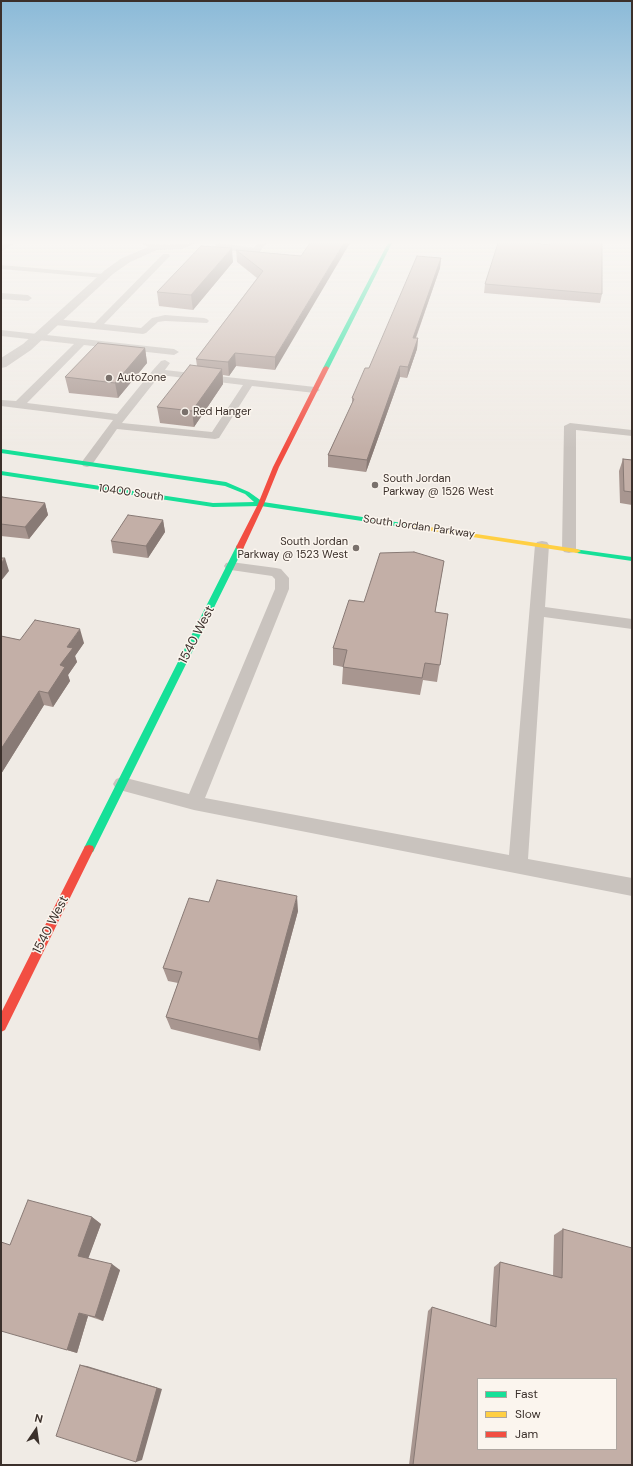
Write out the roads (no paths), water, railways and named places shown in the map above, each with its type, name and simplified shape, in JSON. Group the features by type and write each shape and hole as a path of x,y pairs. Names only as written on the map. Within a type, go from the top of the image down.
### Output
{"street":[{"path":"3,369 66,311"},
{"name":"1540 West","path":"1,1026 231,566 261,504 276,468 355,311"},
{"name":"10400 South","path":"1,451 211,481"},
{"name":"10400 South","path":"1,473 213,505 261,504"},
{"name":"South Jordan Parkway","path":"211,481 239,488 261,504 632,559"}],"lane":[{"path":"97,326 111,311"},
{"path":"55,322 143,330 155,320 165,318 204,320"},
{"path":"1,333 174,352 87,463"},
{"path":"19,405 81,342"},
{"path":"157,372 314,390"},
{"path":"1,403 215,436 249,383"},
{"path":"569,550 570,426 632,433"},
{"path":"518,865 542,545"},
{"path":"194,803 282,589 282,578 276,572 231,566"},
{"path":"537,611 632,624"},
{"path":"122,784 194,803 632,887"}],"place":[{"name":"AutoZone","path":"109,378"},
{"name":"Red Hanger","path":"185,412"},
{"name":"South Jordan Parkway @ 1526 West","path":"375,485"},
{"name":"South Jordan Parkway @ 1523 West","path":"356,548"}]}
